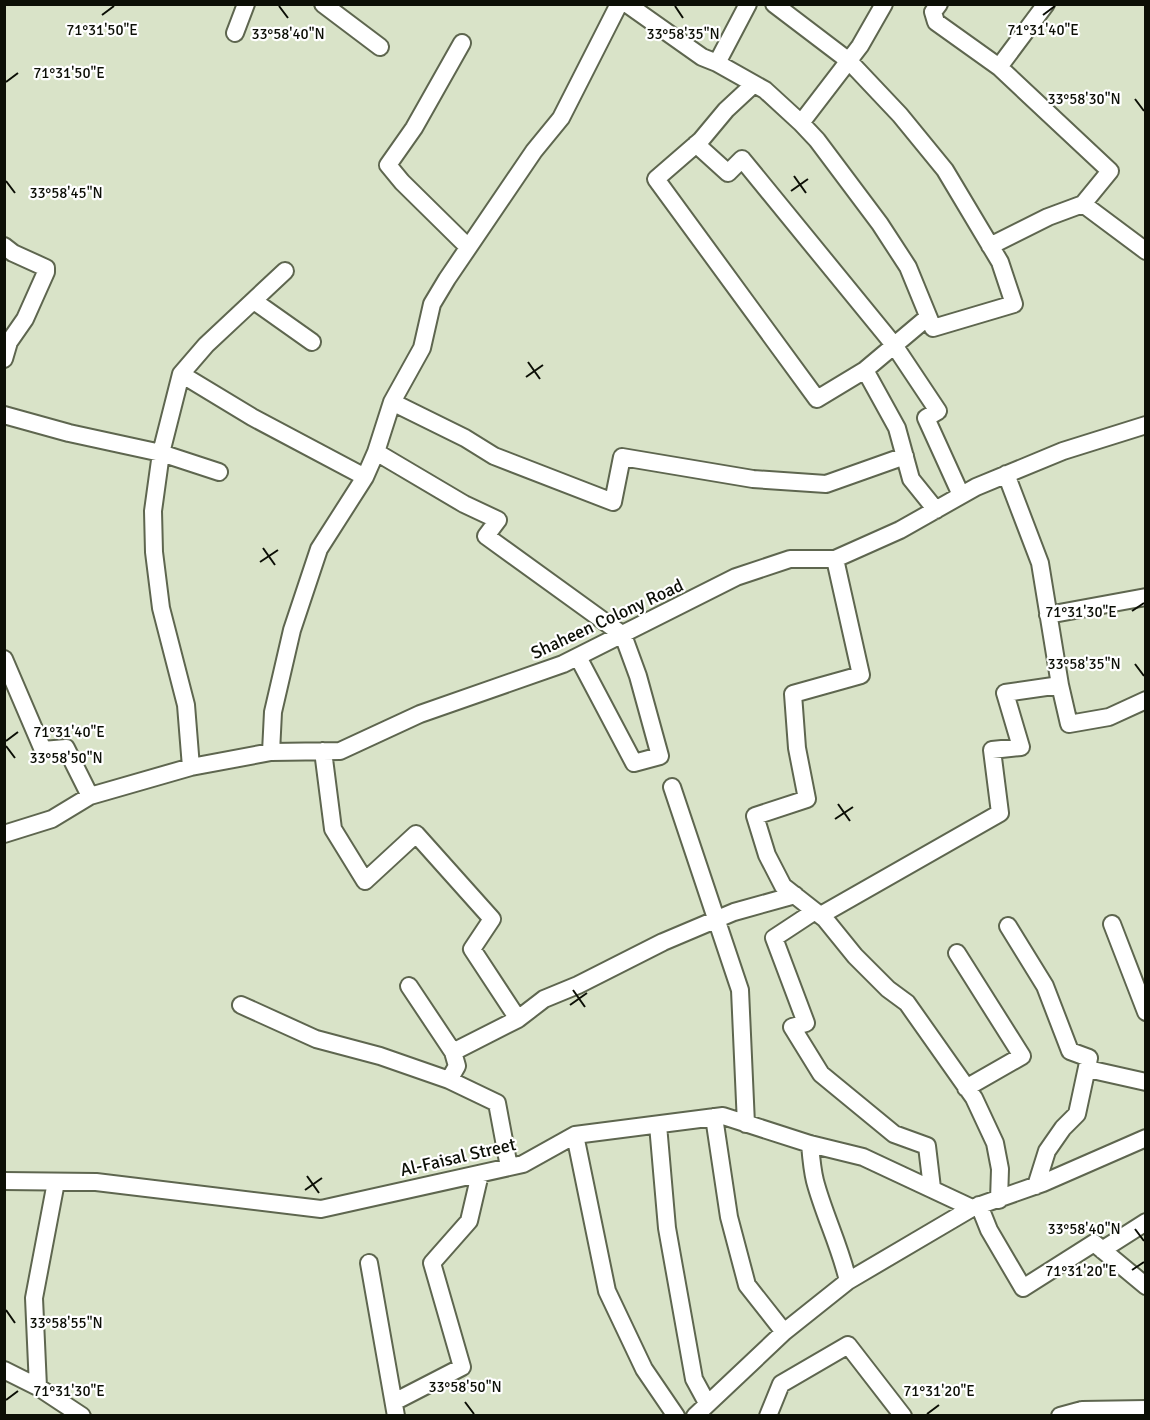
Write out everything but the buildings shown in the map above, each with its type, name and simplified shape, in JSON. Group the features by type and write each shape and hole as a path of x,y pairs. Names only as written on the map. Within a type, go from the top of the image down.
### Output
{"street":[{"path":"235,33 246,4"},
{"path":"323,4 380,47"},
{"path":"271,752 273,712 292,630 319,549 365,477 376,452 392,402 422,348 432,304 534,151 561,118 619,4"},
{"path":"627,4 702,57 765,90 801,123 817,140 880,224 908,267 933,328 1014,304 1000,262 945,170 900,115 849,61 774,4"},
{"path":"717,63 748,4"},
{"path":"801,123 860,46 884,4"},
{"path":"939,4 933,12 936,22 999,67 1110,171 1083,204 990,246"},
{"path":"999,67 1046,4"},
{"path":"462,43 414,128 388,165 468,248"},
{"path":"754,84 696,144 656,179 817,399 865,370 928,317"},
{"path":"696,144 729,173 742,159 894,345 938,411 926,418 961,495"},
{"path":"1083,204 1146,250"},
{"path":"4,246 13,254 46,268 46,272 25,319 9,342 4,359"},
{"path":"191,766 186,705 161,608 154,552 153,511 161,453 181,374 206,345 285,271"},
{"path":"254,301 312,342"},
{"path":"865,370 897,428 911,479 936,510"},
{"path":"181,374 252,417 365,477"},
{"path":"392,402 465,438 494,456 613,502 622,458 753,479 826,484 905,456"},
{"path":"4,415 69,433 161,453 219,472"},
{"name":"Shaheen Colony Road","path":"4,834 52,819 90,796 191,766 271,752 340,751 420,714 563,664 736,577 790,559 835,559 900,530 976,487 1006,474 1063,451 1146,425"},
{"path":"376,452 464,504 498,520 486,536 623,635 638,676 660,756 634,763 578,657"},
{"path":"1006,474 1040,563 1060,685 1069,724 1109,717 1146,700"},
{"path":"835,559 861,675 793,694 797,748 807,799 755,816 767,855 783,886 818,913 855,956 888,989 907,1003 974,1098 995,1143 1000,1169 999,1200"},
{"path":"1048,615 1146,597"},
{"path":"4,659 43,750 66,748 90,796"},
{"path":"932,1188 927,1146 894,1134 821,1074 792,1027 806,1023 774,938 1000,813 992,750 1021,747 1005,693 1060,685"},
{"path":"323,751 333,829 365,881 416,834 492,919 472,949 518,1019"},
{"path":"672,787 740,990 746,1124"},
{"path":"453,1052 518,1019 544,999 578,985 663,942 734,912 795,895"},
{"path":"1112,924 1146,1012"},
{"path":"1008,926 1045,986 1070,1051 1089,1058 1077,1114 1063,1128 1047,1151 1036,1186"},
{"path":"957,953 1022,1056 966,1088"},
{"path":"409,986 453,1052 457,1066 449,1080"},
{"path":"241,1005 316,1039 380,1056 449,1080 496,1103 509,1167"},
{"path":"1088,1069 1146,1082"},
{"name":"Al-Faisal Street","path":"4,1181 96,1182 321,1209 523,1164 575,1135 723,1116 810,1144 863,1157 976,1206"},
{"path":"714,1117 729,1217 747,1285 784,1332"},
{"path":"658,1125 667,1228 701,1409 784,1332 848,1281 976,1206 1036,1186 1146,1138"},
{"path":"575,1135 607,1291 644,1369 676,1416"},
{"path":"810,1144 815,1180 842,1256 848,1281"},
{"path":"369,1263 395,1409 462,1367 432,1263 469,1221 480,1174"},
{"path":"38,1387 34,1298 56,1182"},
{"path":"976,1206 1023,1288 1094,1244 1146,1287"},
{"path":"1102,1250 1146,1222"},
{"path":"768,1416 781,1384 848,1345 903,1416"},
{"path":"4,1370 38,1387 82,1416"},
{"path":"1060,1416 1146,1409"}]}
